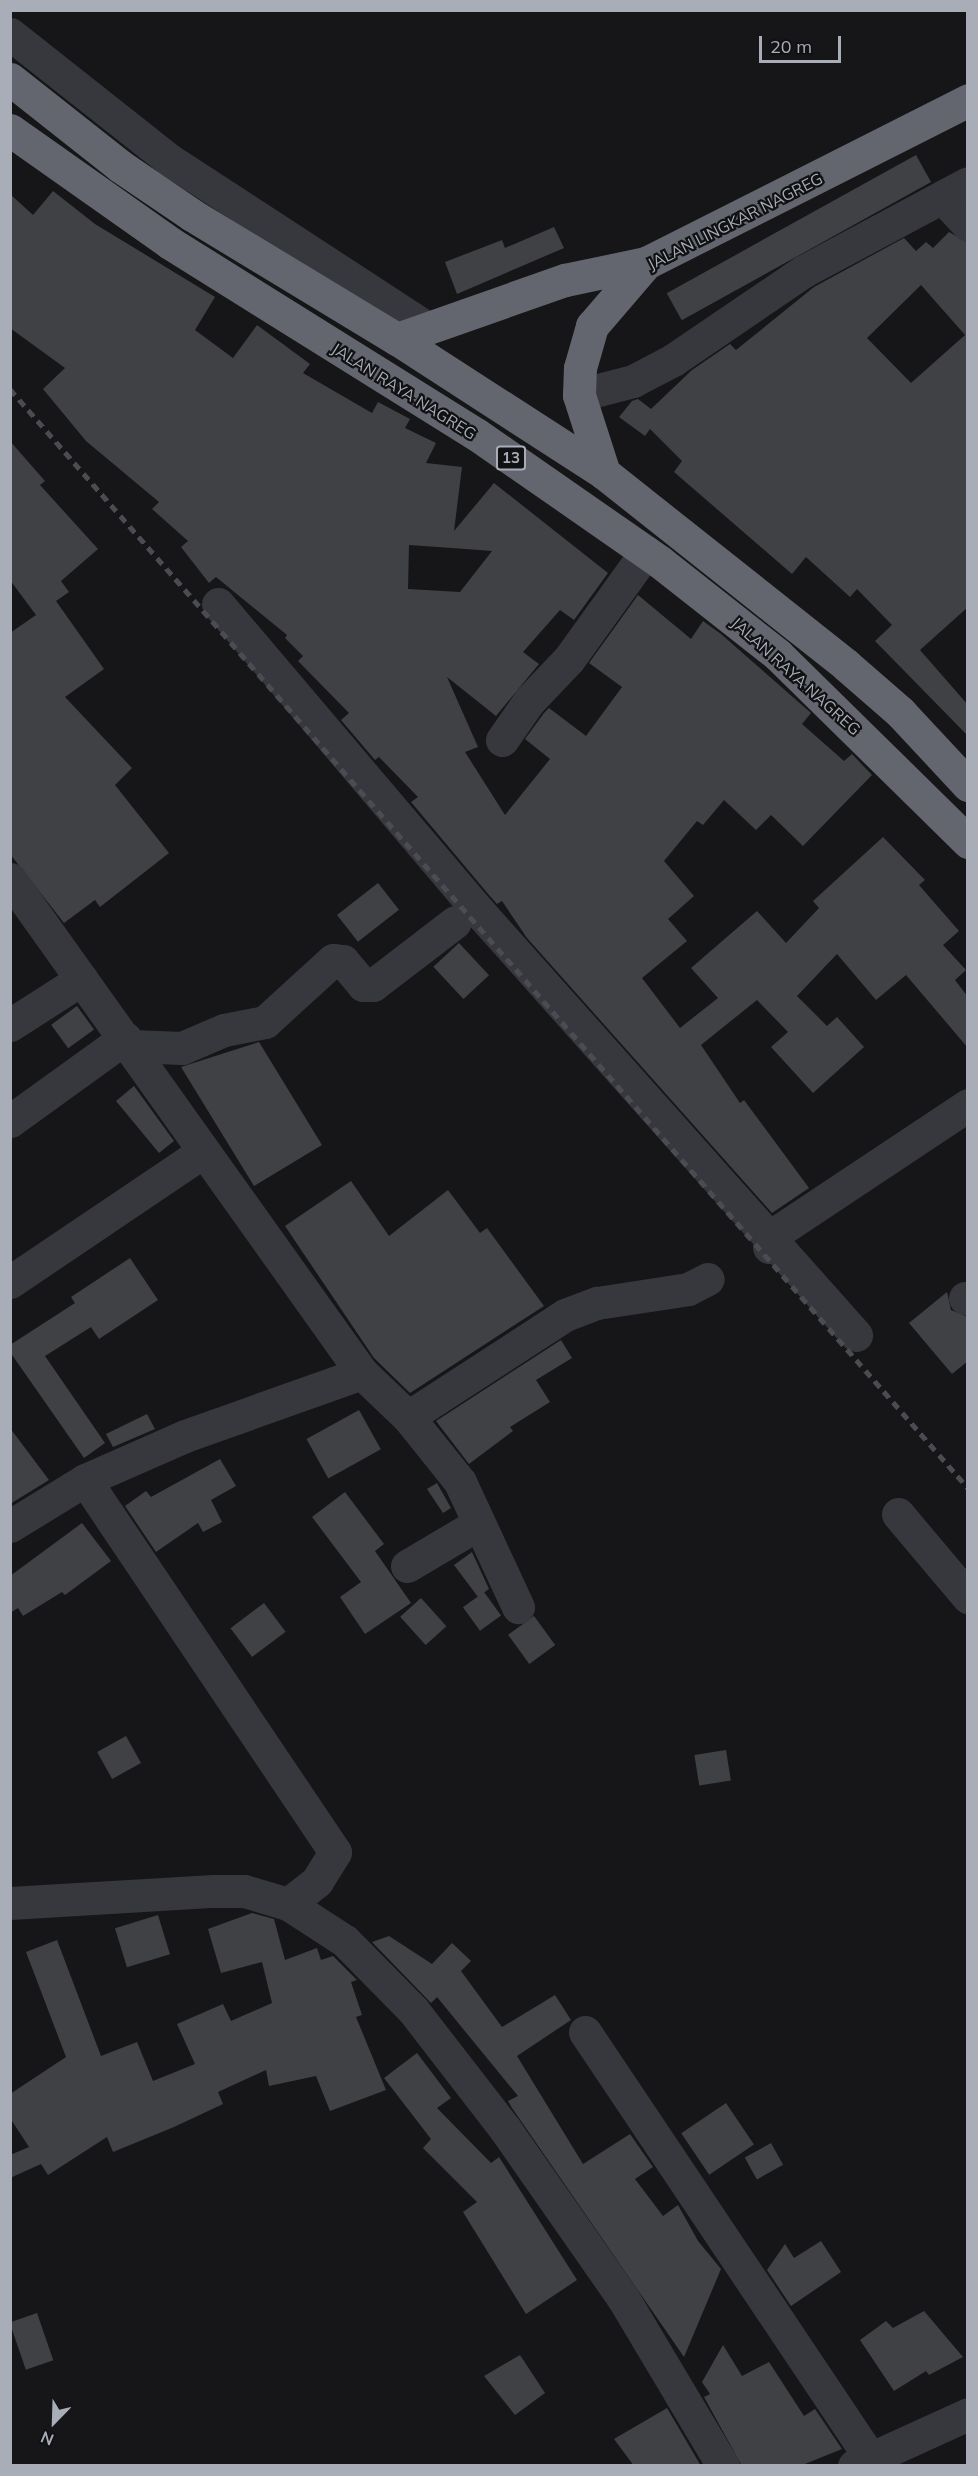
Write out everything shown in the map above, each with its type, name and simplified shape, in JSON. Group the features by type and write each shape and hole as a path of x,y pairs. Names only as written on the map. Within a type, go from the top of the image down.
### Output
{"highway":[{"name":"13","path":"10,79 120,166 192,215 412,333 604,473 846,665 900,712 968,785"},
{"name":"JALAN LINGKAR NAGREG","path":"604,473 579,396 580,368 592,326 646,263 968,100"},
{"name":"JALAN RAYA NAGREG","path":"10,130 170,243 476,434 646,552 778,655 968,842"},
{"path":"412,333 565,280 646,263"}],"street":[{"path":"10,34 168,159 412,333"},
{"path":"579,396 633,381 673,360 804,271 955,190 968,225"},
{"path":"502,740 529,701 570,659 646,552"},
{"path":"218,604 467,913 856,1335"},
{"path":"13,889 128,1042 201,1153 362,1373 408,1417 460,1482 518,1606"},
{"path":"10,1121 128,1042 182,1048 224,1030 265,1022 333,960 343,961 363,985 373,985 467,913"},
{"path":"10,1025 82,979"},
{"path":"770,1241 968,1105"},
{"path":"10,1282 201,1153"},
{"path":"408,1417 565,1315 597,1303 687,1289 708,1279"},
{"path":"10,1526 85,1480 185,1436 362,1373"},
{"path":"85,1480 335,1852 317,1881 288,1904"},
{"path":"898,1514 968,1597"},
{"path":"407,1566 478,1524"},
{"path":"10,1903 244,1891 288,1904 345,1941 413,2010 505,2129 623,2298 723,2466"},
{"path":"585,2032 878,2460 968,2414"}],"building":[{"path":"916,155 931,182 682,320 667,293"},
{"path":"53,191 95,224 215,297 195,330 233,358 257,325 310,364 303,373 372,413 378,402 410,419 405,428 436,443 426,463 462,467 454,531 494,483 608,573 574,620 560,610 523,652 539,664 496,716 447,677 478,747 465,752 505,815 550,759 525,739 544,713 549,708 586,736 622,687 589,663 638,595 691,639 703,621 721,634 811,713 802,724 844,761 852,754 872,775 803,846 771,815 756,830 724,800 703,825 697,821 664,861 694,896 668,919 687,941 642,978 680,1028 718,998 691,968 757,911 786,943 819,908 813,901 883,837 925,880 919,885 959,931 943,945 966,970 955,980 968,997 968,1048 906,975 876,1000 837,954 797,996 827,1026 837,1017 864,1047 813,1093 771,1047 788,1032 757,1000 701,1045 740,1103 744,1100 809,1188 772,1213 527,938 502,901 497,904 489,895 411,802 418,797 379,757 375,760 341,720 349,713 298,661 303,656 285,638 287,635 216,577 209,583 181,547 188,541 152,509 159,502 86,441 43,389 65,368 10,328 10,194 33,215","holes":["409,545 492,551 460,592 408,589"]},
{"path":"554,227 564,248 457,294 445,262 502,240 505,248"},
{"path":"949,232 968,243 968,607 920,650 968,705 968,736 875,641 892,625 857,589 850,597 806,557 792,574 674,472 682,461 650,429 645,436 619,417 632,401 638,399 651,409 692,370 730,344 736,350 814,287 904,238 916,251 926,242 933,248","holes":["921,285 965,335 911,383 867,338"]},
{"path":"10,441 45,481 40,485 98,549 61,581 69,592 56,601 104,669 65,697 132,768 115,785 169,853 100,907 95,900 64,923 10,854 10,633 36,615 10,580"},
{"path":"378,883 399,910 358,942 337,915"},
{"path":"459,943 489,975 463,999 433,967"},
{"path":"77,1006 94,1029 68,1048 51,1025"},
{"path":"259,1042 322,1145 254,1186 181,1067"},
{"path":"134,1086 174,1141 159,1153 116,1101"},
{"path":"351,1181 389,1236 448,1190 480,1233 487,1228 544,1306 410,1393 374,1358 285,1226"},
{"path":"130,1258 158,1300 99,1339 91,1327 45,1356 105,1443 84,1458 10,1352 10,1345 75,1303 71,1297"},
{"path":"947,1292 951,1310 968,1317 968,1361 952,1374 909,1323"},
{"path":"561,1340 572,1358 536,1380 550,1402 510,1427 513,1431 469,1464 436,1421"},
{"path":"359,1410 381,1449 328,1478 307,1439"},
{"path":"147,1414 155,1429 113,1447 106,1434"},
{"path":"10,1428 49,1480 10,1504"},
{"path":"220,1459 236,1486 211,1500 222,1522 203,1532 198,1523 156,1552 125,1506 146,1491 151,1497"},
{"path":"437,1483 451,1508 443,1513 427,1489"},
{"path":"345,1492 384,1544 375,1551 411,1603 365,1634 340,1597 361,1582 312,1517"},
{"path":"82,1523 111,1561 65,1595 62,1592 23,1616 18,1608 10,1613 10,1576"},
{"path":"472,1552 489,1589 478,1597 454,1565"},
{"path":"484,1592 501,1615 480,1631 463,1607"},
{"path":"421,1598 446,1626 426,1645 400,1617"},
{"path":"264,1603 286,1632 252,1657 230,1628"},
{"path":"534,1616 555,1645 529,1664 508,1635"},
{"path":"126,1736 141,1763 112,1779 97,1752"},
{"path":"726,1750 731,1781 699,1786 694,1755"},
{"path":"252,1913 274,1919 285,1960 317,1948 321,1960 333,1956 357,1980 351,1982 362,2015 356,2017 386,2090 330,2111 316,2076 269,2086 266,2070 218,2092 223,2104 174,2127 113,2152 107,2137 48,2175 41,2164 10,2178 10,2155 29,2147 10,2118 10,2094 66,2057 26,1952 57,1940 101,2056 137,2042 153,2081 195,2064 177,2024 223,2004 231,2021 272,2003 262,1962 221,1973 208,1929"},
{"path":"158,1915 170,1954 127,1967 115,1928"},
{"path":"389,1936 432,1964 452,1943 471,1961 461,1971 502,2027 555,1995 571,2020 517,2056 583,2164 630,2134 653,2167 635,2179 663,2216 678,2205 698,2241 721,2269 684,2357 512,2108 508,2101 518,2096 437,1997 431,2003 372,1942"},
{"path":"417,2053 451,2098 437,2108 491,2163 499,2157 577,2280 526,2314 463,2212 477,2202 423,2148 431,2139 384,2078"},
{"path":"726,2103 754,2144 709,2175 681,2133"},
{"path":"771,2143 783,2165 757,2179 745,2158"},
{"path":"821,2241 841,2272 791,2306 767,2270 785,2244 794,2258"},
{"path":"924,2311 963,2357 929,2375 926,2371 894,2391 860,2340 886,2321 893,2328"},
{"path":"37,2313 53,2360 26,2370 10,2322"},
{"path":"723,2345 742,2376 769,2362 804,2416 815,2409 842,2449 800,2466 742,2466 704,2397 710,2394 702,2382"},
{"path":"520,2355 545,2393 515,2415 484,2376"},
{"path":"667,2408 701,2466 634,2466 614,2439"}],"railway":[{"path":"10,389 968,1488"}]}
